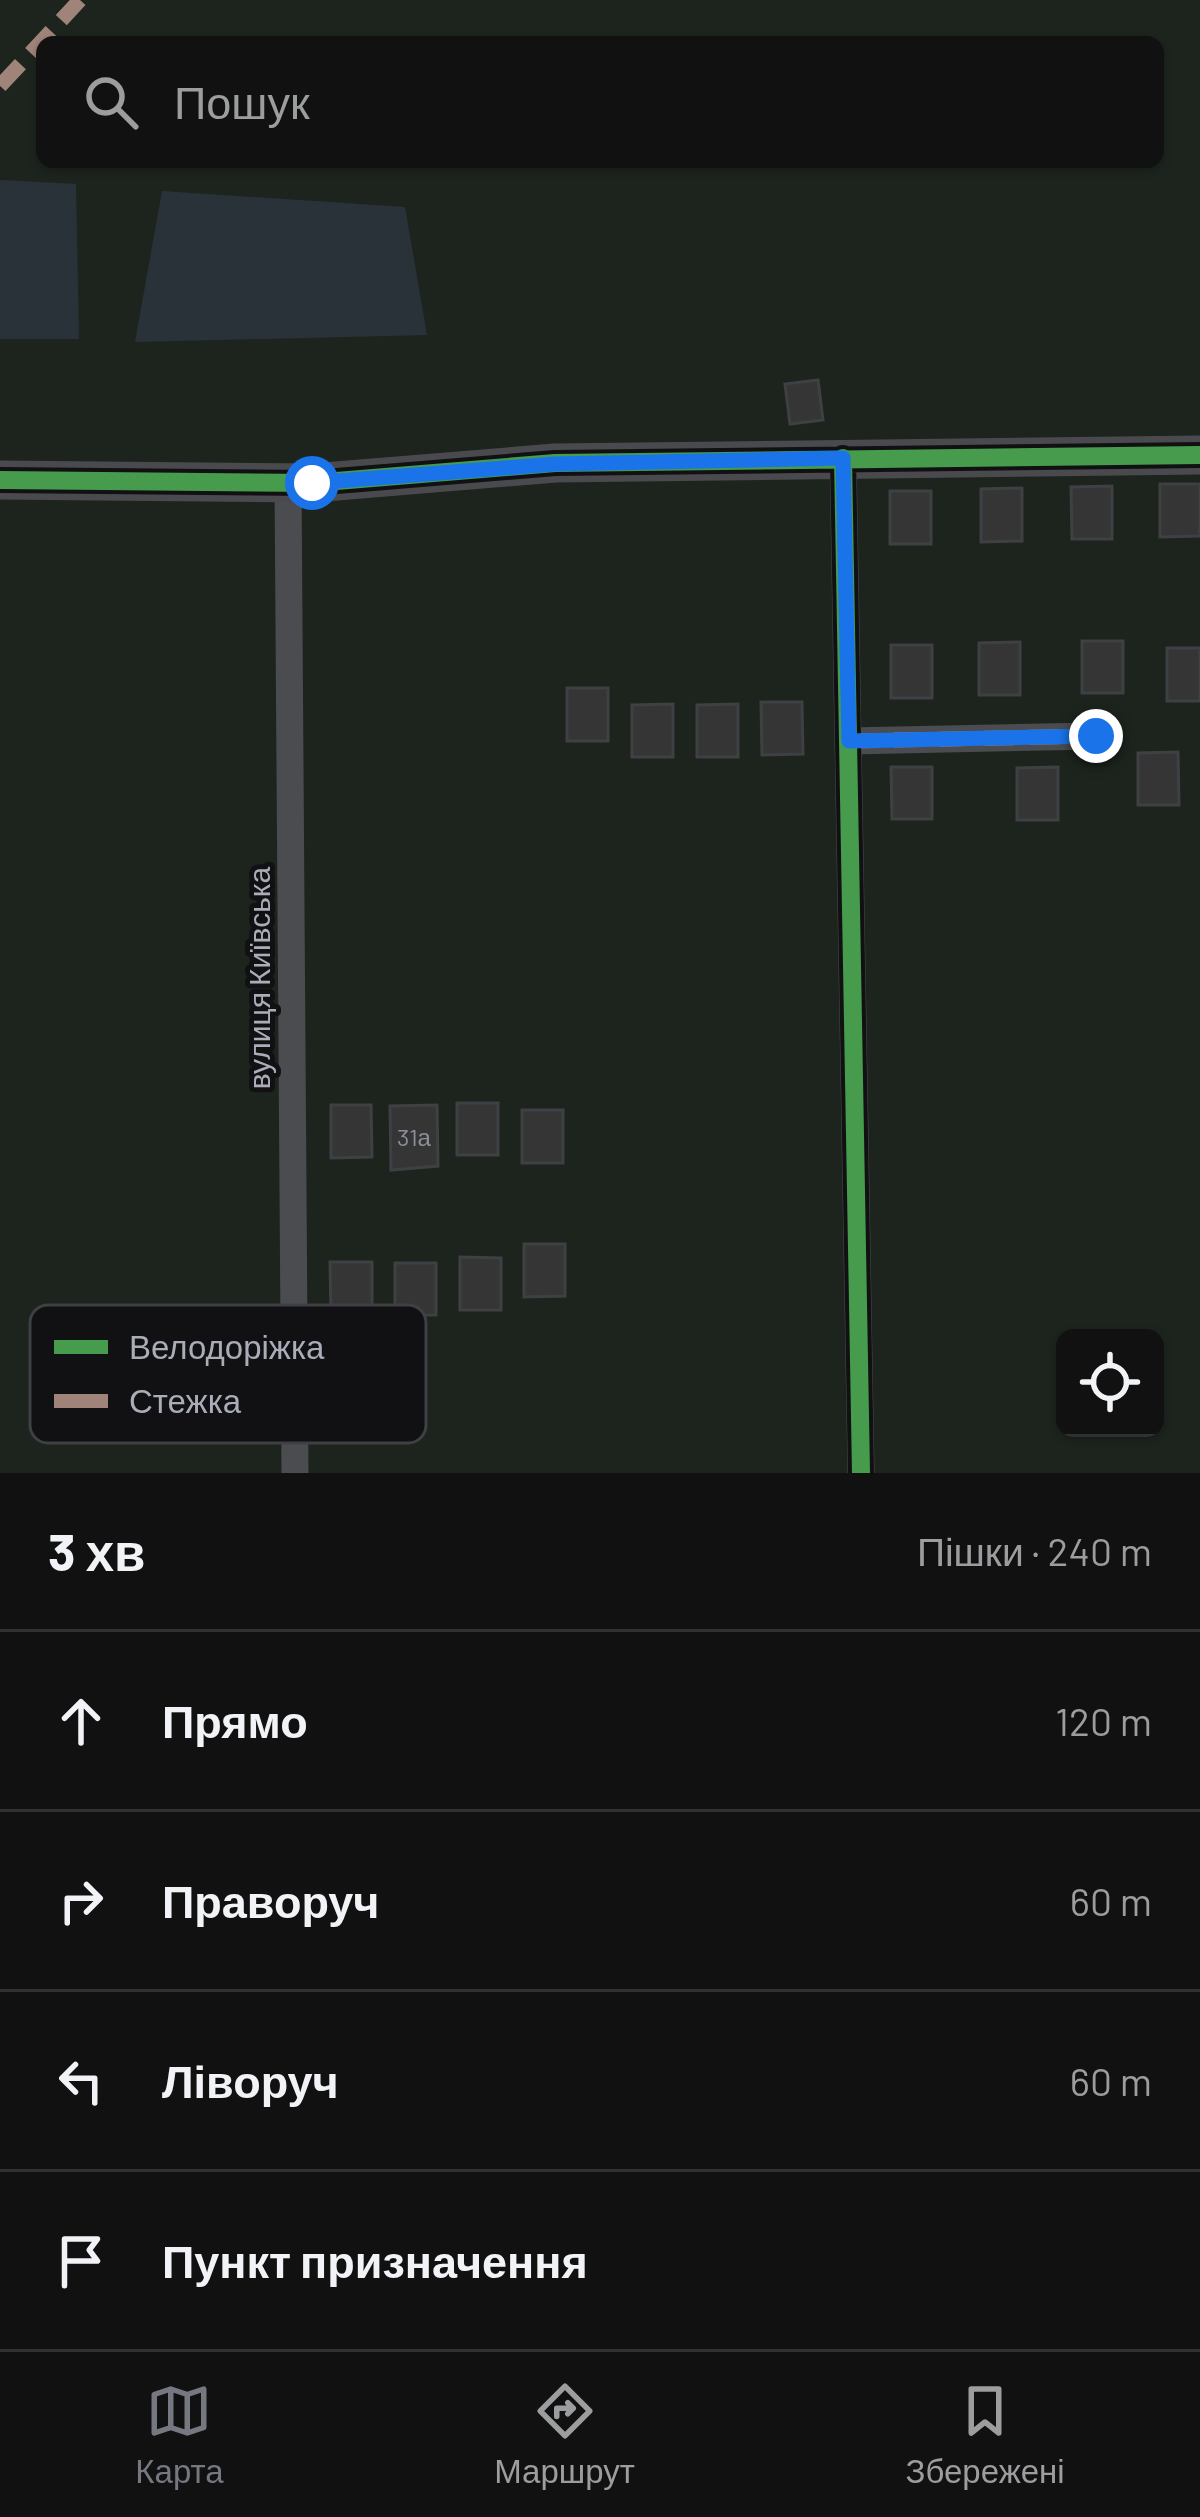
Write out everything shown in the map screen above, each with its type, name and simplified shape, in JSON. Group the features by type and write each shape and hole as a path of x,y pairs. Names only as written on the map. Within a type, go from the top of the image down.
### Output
{"street":[{"path":"0,480 288,483 555,464 1200,454"},
{"path":"843,458 861,1473"},
{"name":"вулиця Київська","path":"288,483 294,1305"},
{"path":"849,741 1096,736"},
{"name":"вулиця Київська","path":"295,1443 295,1473"}],"shaded area":[{"path":"0,0 1200,0 1200,1473 0,1473"},
{"path":"0,180 76,184 79,339 0,339"},
{"path":"162,191 405,207 427,335 135,342"}],"building":[{"path":"818,380 823,420 790,424 785,384"},
{"path":"1160,484 1200,484 1200,536 1160,537"},
{"path":"1112,486 1112,539 1072,539 1071,487"},
{"path":"1022,488 1022,541 981,542 981,489"},
{"path":"890,491 931,491 931,544 890,544"},
{"path":"1082,641 1123,641 1123,693 1082,693"},
{"path":"1020,642 1020,695 979,695 979,643"},
{"path":"891,645 932,645 932,698 891,698"},
{"path":"1167,648 1200,648 1200,701 1167,701"},
{"path":"567,688 608,688 608,741 567,741"},
{"path":"761,702 802,702 803,754 762,755"},
{"path":"673,704 673,757 632,757 632,705"},
{"path":"738,704 738,757 697,757 697,705"},
{"path":"1178,752 1179,805 1138,805 1138,753"},
{"path":"891,767 932,767 932,819 892,819"},
{"path":"1058,767 1058,820 1017,820 1017,768"},
{"path":"457,1103 498,1103 498,1155 457,1155"},
{"path":"331,1105 371,1105 372,1157 331,1158"},
{"path":"437,1105 438,1166 391,1170 390,1106"},
{"path":"522,1110 563,1110 563,1163 522,1163"},
{"path":"524,1244 565,1244 565,1296 524,1297"},
{"path":"460,1257 501,1258 501,1310 460,1310"},
{"path":"330,1262 372,1262 372,1305 331,1305"},
{"path":"395,1263 436,1263 436,1315 426,1315 426,1305 395,1305"}],"marked path":[{"path":"47,36 80,0"},
{"path":"0,86 36,47"},
{"path":"849,741 1096,736"}],"cycle path":[{"path":"0,480 312,483 555,463 1200,455"},
{"path":"843,458 861,1473"}],"route":[{"path":"312,483 555,464 843,458 849,741 1096,736"}]}
